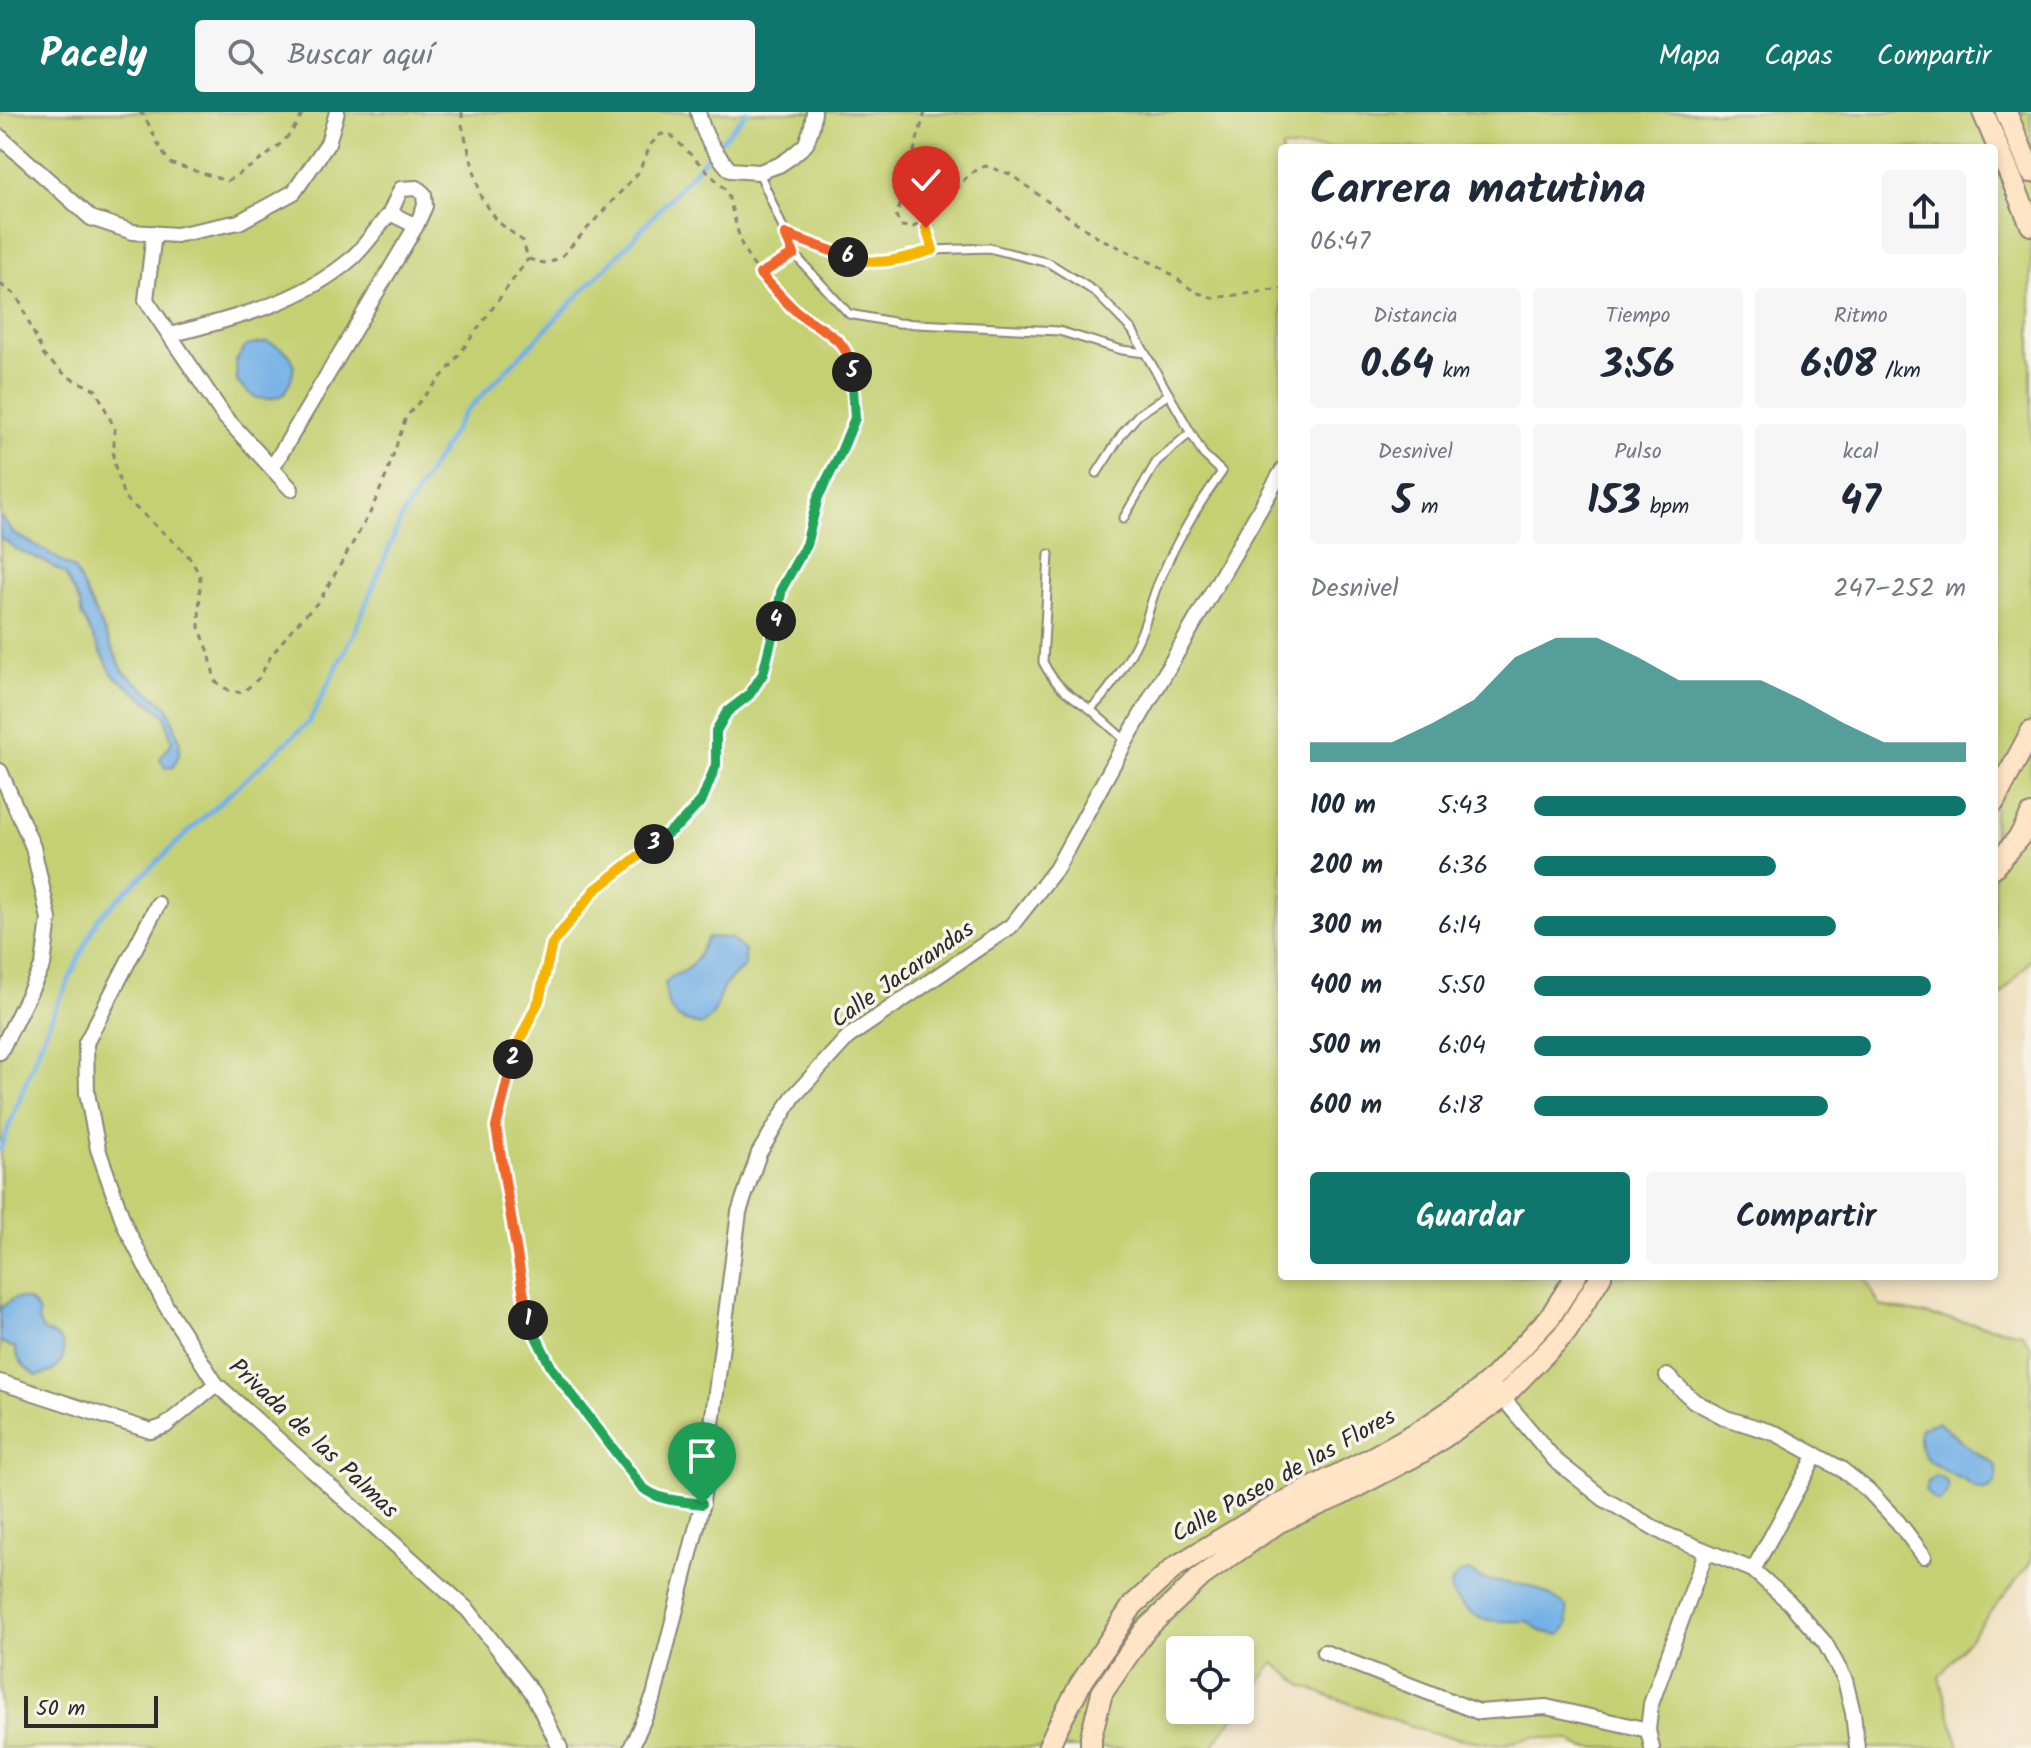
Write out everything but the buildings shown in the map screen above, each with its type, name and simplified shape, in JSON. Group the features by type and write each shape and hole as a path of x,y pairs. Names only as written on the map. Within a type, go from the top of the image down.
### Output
{"street":[{"path":"0,137 91,218 133,232 176,235 239,222 294,192 328,143 337,112"},
{"path":"698,112 703,132 714,152 730,170 759,172 779,165 806,144 814,112"},
{"path":"1983,112 1997,144"},
{"path":"2006,112 2031,172"},
{"path":"1998,147 2031,225"},
{"path":"170,335 275,306 311,287 351,259 390,213 401,189 417,188 424,194 425,206 416,226 272,468"},
{"path":"390,213 416,226"},
{"path":"154,233 146,300 224,416 291,489"},
{"name":"Calle Jacarandas","path":"631,1748 654,1696 702,1504 739,1212 759,1153 793,1097 848,1037 1011,926 1056,869 1278,478"},
{"path":"1998,794 2031,732"},
{"path":"0,771 33,847 49,919 43,965 0,1052"},
{"path":"1998,862 2020,836 2031,815"},
{"name":"Privada de las Palmas","path":"158,904 86,1043 87,1093 98,1149 125,1226 166,1306 216,1384 468,1610 532,1692 560,1748"},
{"name":"Calle Paseo de las Flores","path":"1048,1748 1080,1685 1133,1605 1175,1567 1272,1508 1423,1429 1472,1396 1496,1389 1573,1280"},
{"name":"Calle Paseo de las Flores","path":"1091,1748 1102,1693 1145,1630 1202,1576 1279,1522 1341,1495 1419,1454 1567,1331 1599,1280"},
{"path":"1667,1376 1694,1401 1726,1418 1777,1434 1841,1469 1868,1490 1924,1556"},
{"path":"0,1382 151,1431 165,1426 216,1384"},
{"path":"1496,1389 1555,1460 1604,1499 1665,1534 1753,1570 1789,1602 1825,1643 1845,1680 1857,1748"},
{"path":"1753,1570 1816,1455"},
{"path":"1652,1748 1648,1730 1651,1704 1706,1552"},
{"path":"1324,1652 1479,1712 1546,1707 1648,1730"}],"lane":[{"path":"759,172 794,254 849,314 898,323 1059,331 1122,350 1145,353"},
{"path":"785,234 861,262 894,261 933,250 989,248 1049,263 1094,291 1132,330 1203,454 1222,472 1174,548 1158,582 1139,639 1102,699 1090,709"},
{"path":"1097,473 1138,415 1169,394"},
{"path":"1123,519 1157,461 1190,433"},
{"path":"1049,554 1043,662 1063,691 1090,709 1126,741"}],"path":[{"path":"139,112 144,115 170,163 227,181 268,156 299,123 303,112"},
{"path":"462,112 462,125 481,197 498,222 523,241 528,259"},
{"path":"925,112 914,151 913,173 896,215 900,226 921,225 926,228 933,250"},
{"path":"528,259 548,264 563,255 638,173 651,144 661,134 671,135 727,191 741,243 760,274 796,311 836,337 851,360 855,418 818,497 806,545 782,588 763,674 749,695 727,712 716,731 716,765 702,800 682,822 595,890 552,944 539,1000 517,1046 496,1127 529,1323 551,1367 642,1487 663,1498 702,1504"},
{"path":"926,228 969,174 985,166 1010,174 1095,236 1161,267 1195,292 1214,298 1278,290"},
{"path":"760,274 794,254"},
{"path":"0,284 17,296 44,356 68,377 96,390 115,429 113,459 124,497 187,554 200,575 199,627 209,652 215,681 228,690 242,693 259,678 292,629 320,600 370,513 406,417 450,367 528,259"}],"green space":[{"path":"0,112 2031,112 2031,960 1998,998 1998,144 1278,144 1278,1280 1866,1280 1880,1306 2022,1333 2031,1347 2031,1562 1939,1677 1959,1748 1582,1748 1569,1740 1535,1737 1498,1745 1430,1733 1305,1687 1274,1663 1254,1690 1254,1636 1166,1636 1166,1724 1228,1724 1213,1748 0,1748"}],"water":[{"path":"267,342 290,356 294,369 283,395 262,399 253,396 237,382 236,361 246,346"},
{"path":"0,515 13,533 75,570 123,671 168,707 180,742 179,755 173,767 165,768 160,759 172,742 165,715 113,675 82,616 80,604 65,574 16,549 0,537"},
{"path":"708,937 730,938 745,951 745,966 729,980 714,1013 702,1025 685,1021 674,1014 665,984 690,967"},
{"path":"15,1298 32,1303 39,1313 38,1321 43,1330 61,1341 64,1350 62,1358 51,1372 38,1376 20,1361 15,1348 0,1342 0,1308"},
{"path":"1937,1422 1992,1462 1997,1474 1992,1486 1978,1489 1930,1461 1920,1447 1919,1438 1921,1428"},
{"path":"1935,1476 1948,1483 1947,1494 1939,1502 1925,1490 1927,1482"},
{"path":"1468,1571 1485,1580 1531,1586 1548,1594 1567,1607 1568,1625 1560,1635 1540,1631 1528,1621 1494,1621 1477,1616 1451,1593 1452,1582 1458,1574"}],"waterway":[{"path":"0,1149 50,1020 98,918 309,722 354,633 401,519 463,415 632,240 747,112"}],"route":[{"path":"702,1504 663,1498 642,1487 551,1367 529,1323 496,1127 517,1046 539,1000 552,944 595,890 682,822 702,800 716,765 716,731 727,712 749,695 763,674 782,588 806,545 818,497 855,418 851,360 836,337 796,311 760,274 794,254 785,234 861,262 894,261 933,250 926,228"}]}
